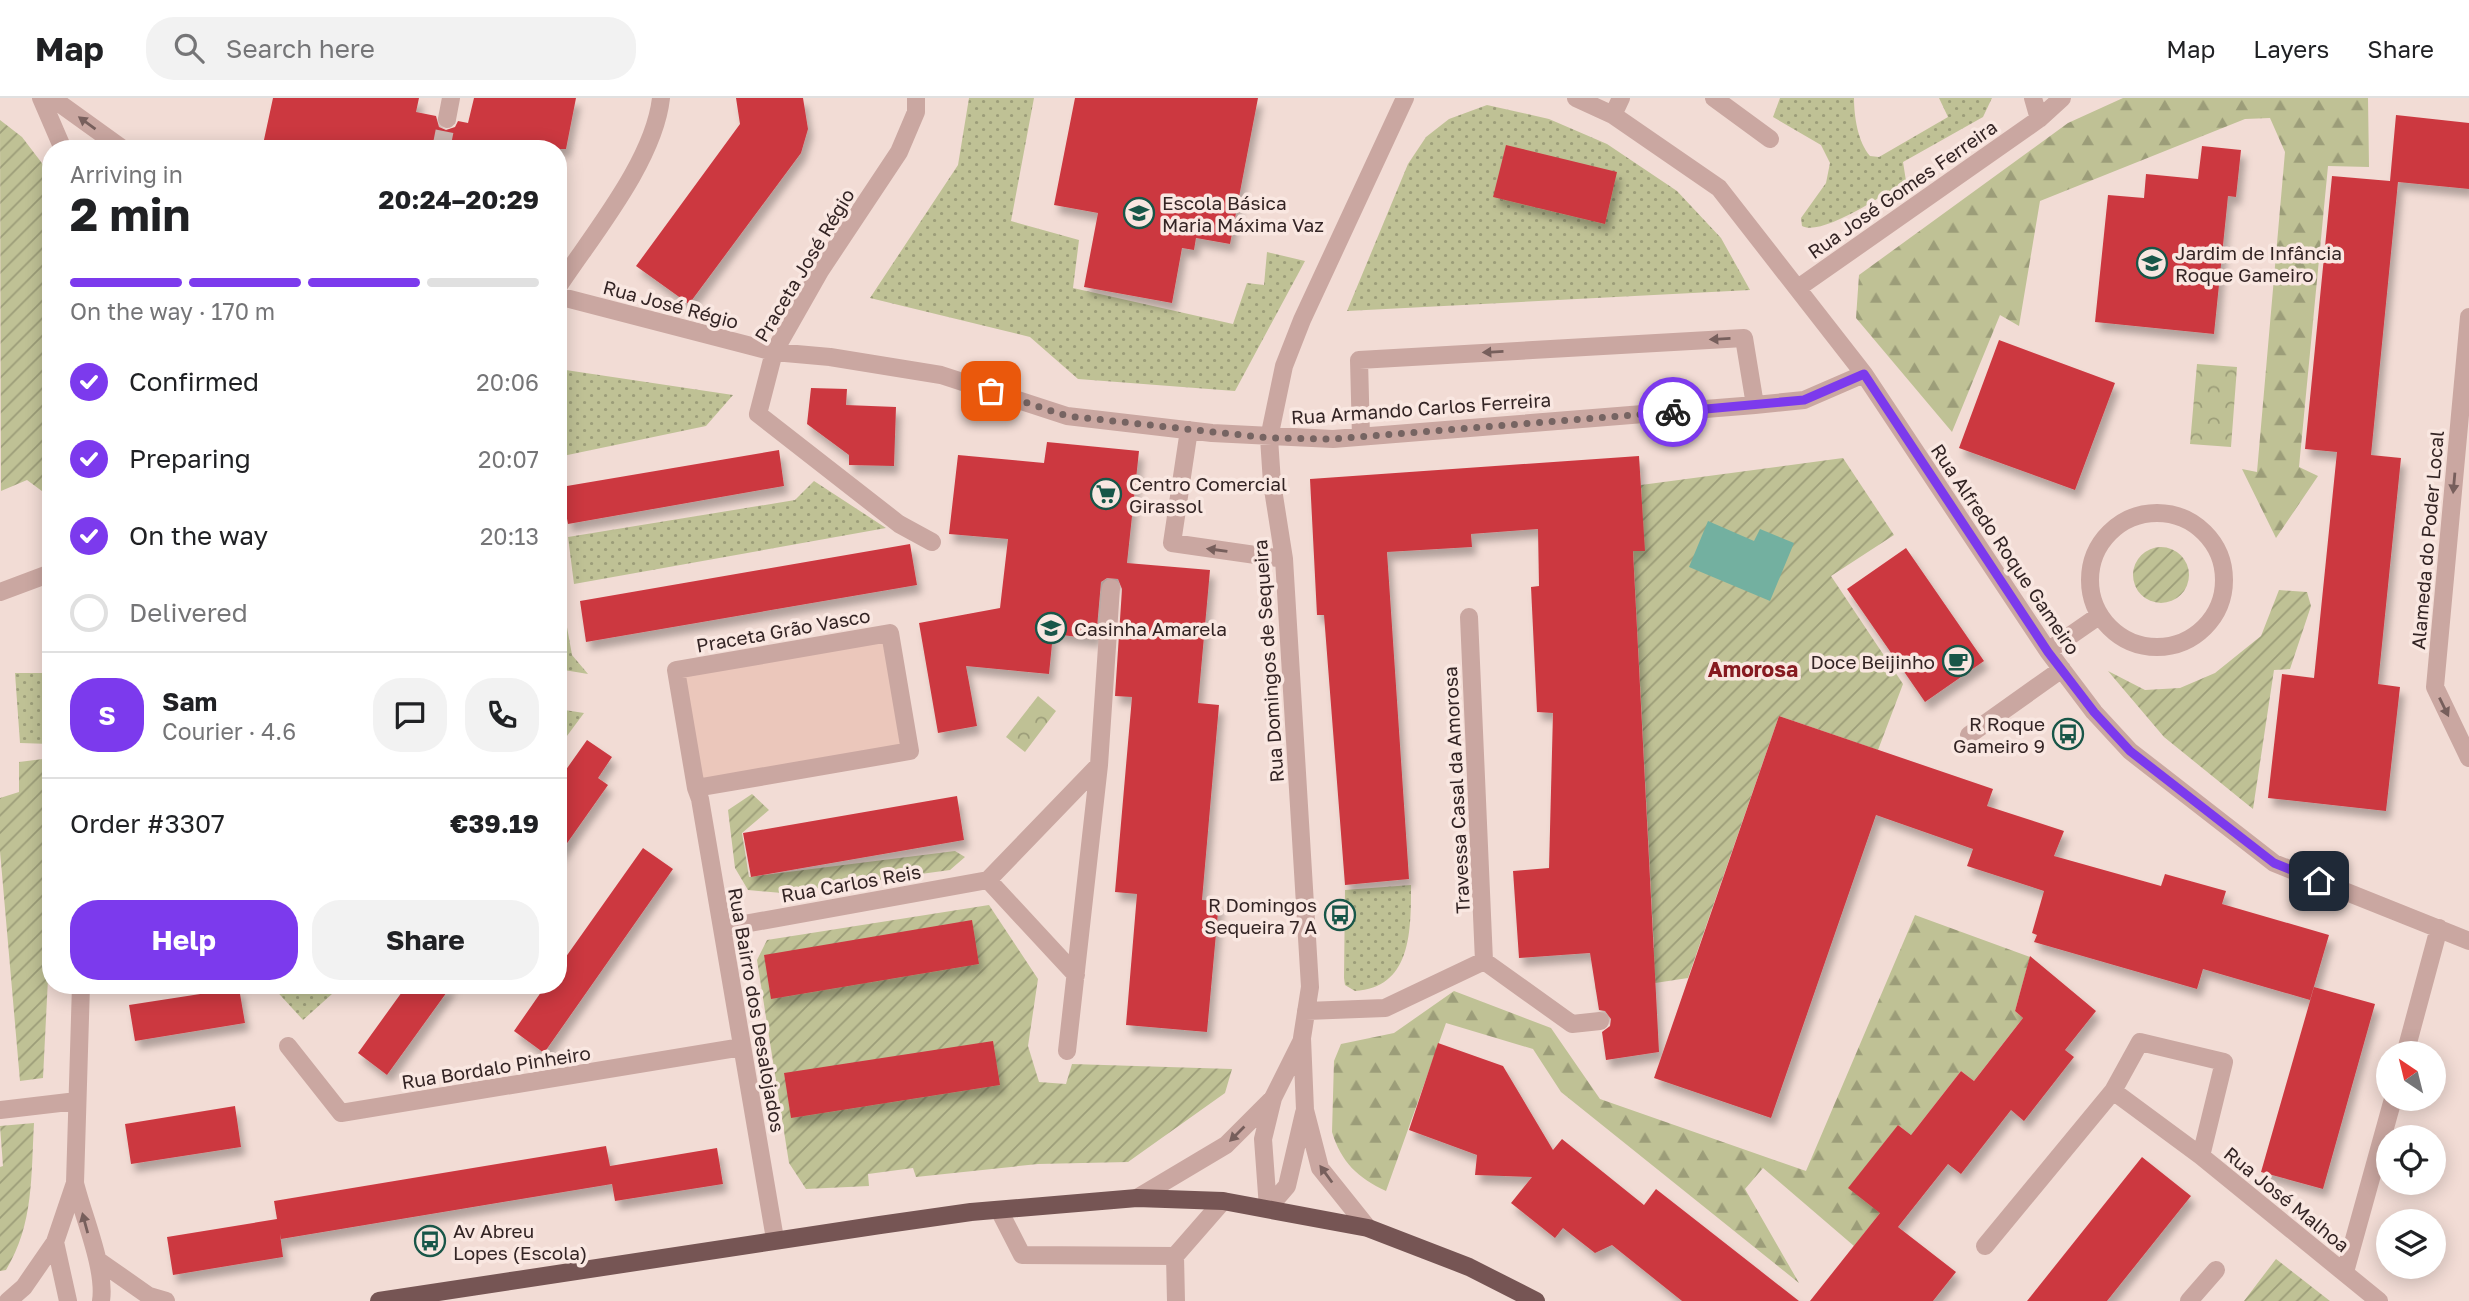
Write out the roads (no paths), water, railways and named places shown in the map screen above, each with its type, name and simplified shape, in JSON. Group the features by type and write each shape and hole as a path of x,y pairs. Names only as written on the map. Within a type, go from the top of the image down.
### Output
{"main road":[{"path":"379,1301 775,1239 971,1212 1000,1212 1137,1198 1223,1201 1368,1228 1469,1267 1536,1301"}],"street":[{"path":"41,98 59,140"},
{"path":"52,98 110,140"},
{"path":"447,119 451,98"},
{"path":"567,273 645,153 659,121 661,98"},
{"name":"Praceta José Régio","path":"916,98 916,112 899,152 820,271 774,352 758,414 899,524 932,542"},
{"name":"Rua Domingos de Sequeira","path":"1302,1038 1310,987 1284,559 1272,483 1269,438 1284,366 1405,98"},
{"name":"Rua Alfredo Roque Gameiro","path":"1576,98 1613,116 1719,188 1864,374 2048,652 2130,751 2274,863 2469,941"},
{"path":"1613,116 1621,98"},
{"path":"1714,98 1770,139"},
{"path":"2034,98 2039,119"},
{"name":"Rua José Gomes Ferreira","path":"1798,288 2039,119 2062,98"},
{"name":"Rua José Régio","path":"567,298 774,352"},
{"name":"Alameda do Poder Local","path":"2469,317 2435,687 2469,758"},
{"path":"1361,437 1359,360 1744,338 1755,405"},
{"name":"Rua Armando Carlos Ferreira","path":"774,352 831,357 941,375 1067,416 1269,438 1361,437 1804,400 1864,374"},
{"path":"1189,430 1172,543 1284,559"},
{"path":"2145,513 2166,513 2187,519 2205,531 2218,549 2224,570 2224,591 2216,612 2203,629 2187,640 2168,646 2138,644 2113,630 2100,615 2092,595 2093,563 2108,534 2125,521 2145,513"},
{"path":"0,592 42,576"},
{"path":"1067,1051 1099,765 1111,588"},
{"path":"2048,652 2100,615"},
{"name":"Travessa Casal da Amorosa","path":"1469,617 1484,961"},
{"name":"Praceta Grão Vasco","path":"890,633 910,751 696,788 676,670 890,633"},
{"path":"1969,735 2062,669"},
{"path":"1076,975 988,880 1099,765"},
{"name":"Rua Bairro dos Desalojados","path":"696,788 775,1239"},
{"name":"Rua Carlos Reis","path":"722,928 988,880"},
{"path":"2409,1041 2439,928"},
{"path":"1306,1011 1385,1008 1484,961 1572,1024 1600,1021"},
{"path":"81,994 75,1183 92,1246 99,1261 101,1301"},
{"path":"1268,1208 1263,1139 1273,1098 1302,1038"},
{"path":"1302,1038 1305,1110 1320,1168 1368,1228"},
{"name":"Rua José Malhoa","path":"1985,1246 2113,1091 2140,1042 2224,1062 2201,1156"},
{"name":"Rua Bordalo Pinheiro","path":"288,1046 341,1113 742,1047"},
{"name":"Rua José Malhoa","path":"2113,1091 2201,1156 2379,1301"},
{"path":"1137,1198 1226,1145 1273,1098"},
{"path":"0,1110 77,1101"},
{"path":"1268,1208 1287,1186 1305,1110"},
{"path":"2345,1272 2390,1111"},
{"path":"8,1301 24,1287 55,1242 75,1183"},
{"path":"1176,1301 1175,1256 1223,1201"},
{"path":"1000,1212 1022,1255 1175,1256"},
{"path":"55,1242 68,1301"},
{"path":"99,1261 149,1296 166,1301"},
{"path":"2189,1301 2216,1270"}],"water":[{"path":"1708,521 1754,541 1760,529 1794,543 1770,601 1689,567"}],"tunnel":[{"path":"443,140 447,119"}],"place":[{"name":"Escola Básica Maria Máxima Vaz","path":"1139,213"},
{"name":"Jardim de Infância Roque Gameiro","path":"2152,263"},
{"name":"Centro Comercial Girassol","path":"1106,494"},
{"name":"Casinha Amarela","path":"1051,628"},
{"name":"Doce Beijinho","path":"1958,661"},
{"name":"R Roque Gameiro 9","path":"2068,734"},
{"name":"R Domingos Sequeira 7 A","path":"1340,915"},
{"name":"Av Abreu Lopes (Escola)","path":"430,1241"}],"district":[{"name":"Amorosa","path":"1753,669"}]}
